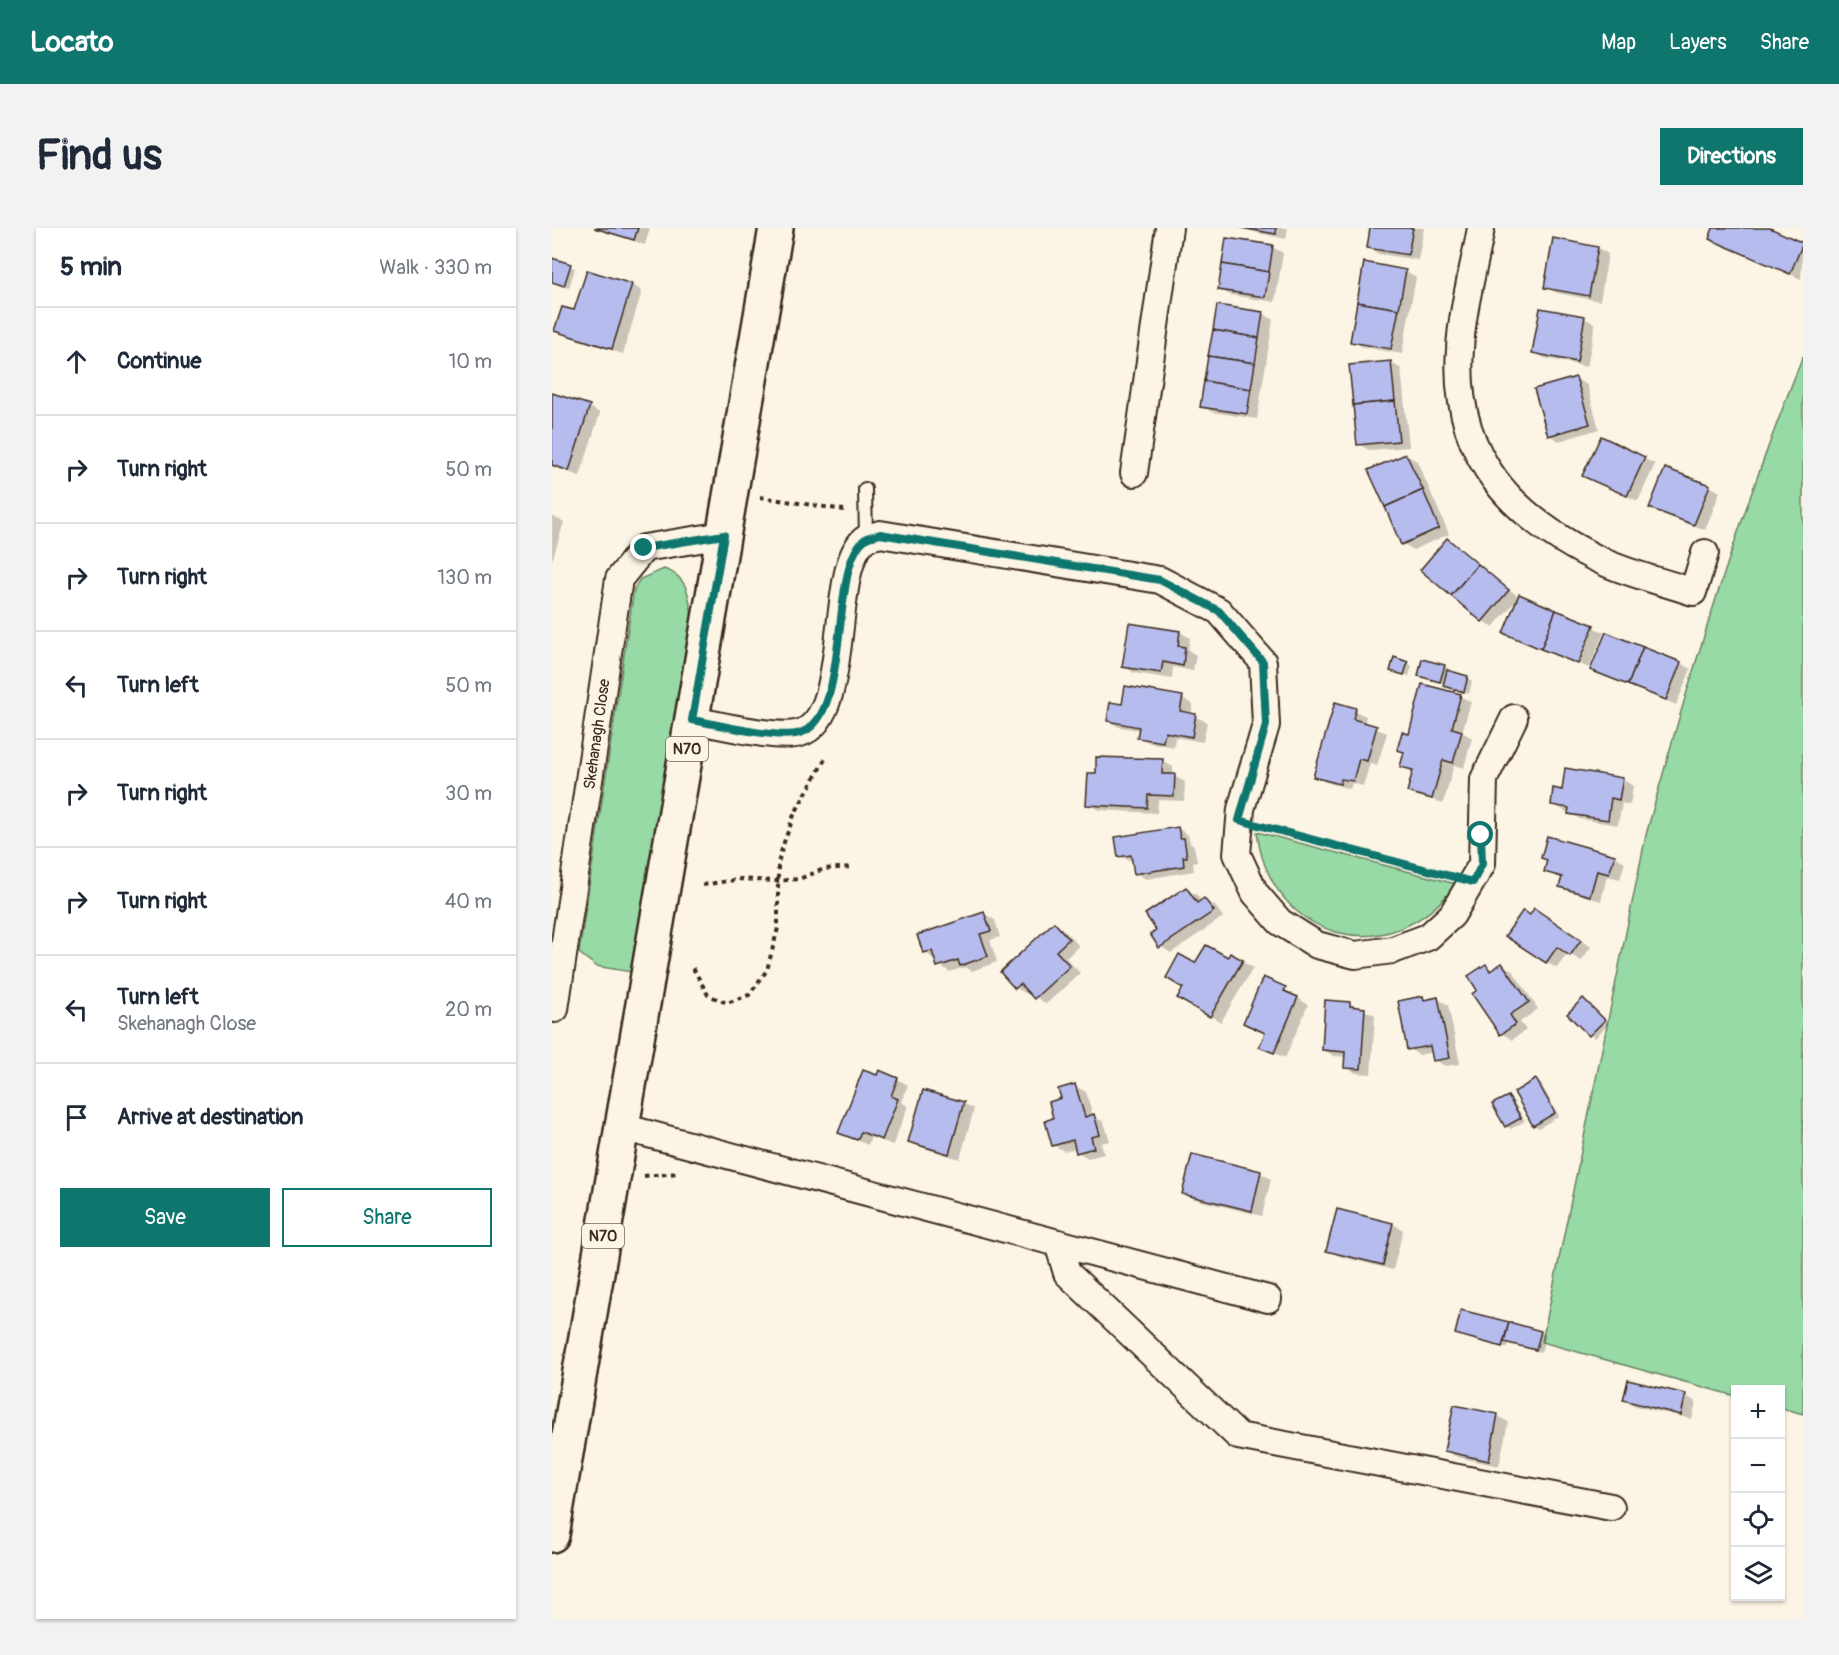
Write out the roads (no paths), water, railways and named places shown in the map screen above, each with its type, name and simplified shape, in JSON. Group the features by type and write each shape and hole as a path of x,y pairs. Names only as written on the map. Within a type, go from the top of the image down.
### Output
{"main road":[{"name":"N70","path":"552,1535 776,228"}],"street":[{"path":"1134,473 1169,228"},
{"path":"1481,228 1460,349 1461,400 1476,450 1496,484 1531,520 1607,563 1693,592 1705,553"},
{"path":"692,720 765,732 799,734 818,724 828,703 849,570 866,526 880,534 1160,580 1219,611 1263,662 1266,725 1239,820 1237,854 1255,893 1280,922 1317,945 1355,955 1393,950 1428,937 1452,915 1482,864 1484,779 1514,718"},
{"name":"Skehanagh Close","path":"555,1009 619,579 644,548 724,535"},
{"path":"622,1127 1268,1299"},
{"path":"1058,1243 1067,1273 1238,1436 1611,1507"}],"lane":[{"path":"865,489 866,526"}]}
